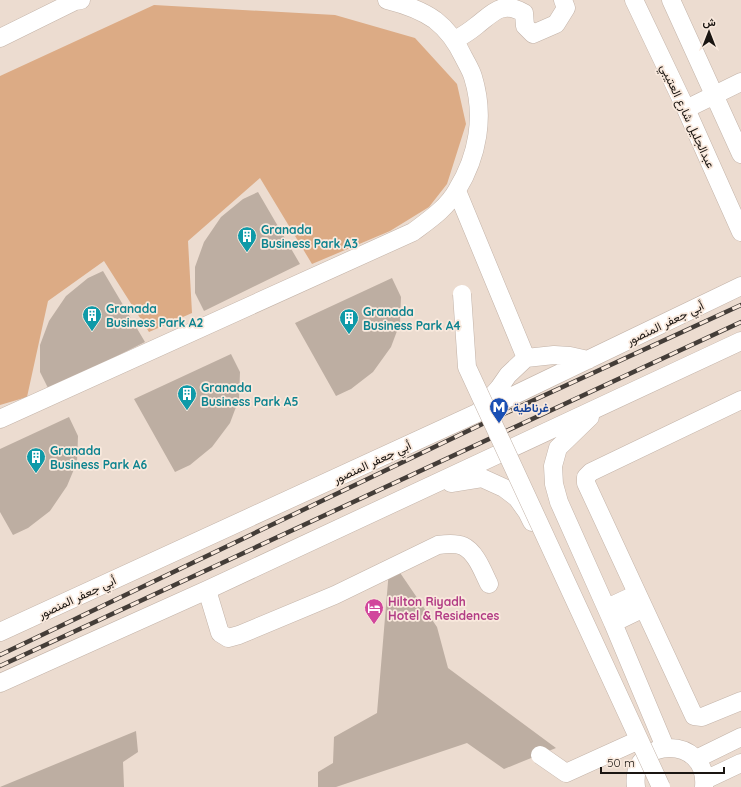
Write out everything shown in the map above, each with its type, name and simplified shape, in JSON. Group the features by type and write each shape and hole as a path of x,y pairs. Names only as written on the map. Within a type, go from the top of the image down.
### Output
{"street":[{"path":"0,38 75,1 81,0"},
{"path":"0,419 413,232 437,214 457,192 470,164 478,138 479,111 473,76 455,40 435,20 405,5 387,0"},
{"path":"455,40 476,26 496,7 508,4 516,5 524,12 525,26 533,34 556,24 566,8 563,0"},
{"name":"عبدالجليل شارع العتيبي","path":"634,0 686,109 741,232"},
{"path":"671,0 741,154"},
{"path":"686,109 741,82"},
{"path":"457,192 526,358"},
{"name":"أبي جعفر المنصور","path":"0,632 475,414 741,286"},
{"path":"462,294 468,367 661,787"},
{"path":"0,683 207,590 741,341"},
{"path":"475,414 499,388 508,375 526,358 554,355 570,356 588,360"},
{"path":"741,400 591,472 586,477 586,483 694,716 702,717 741,701"},
{"path":"599,407 558,448 553,466 554,484 559,502 610,615 665,748"},
{"path":"427,488 482,478 504,488 517,498 527,512 642,761"},
{"path":"207,590 220,633 228,638 239,635 335,595 438,544 454,544 463,546 474,555 489,584"},
{"path":"610,615 640,601"},
{"path":"696,759 741,737"},
{"path":"540,755 566,773 639,740"},
{"path":"636,787 638,768 642,761 653,752 665,748 676,748 687,752 696,759 702,768 704,784 741,763"}],"shaded area":[{"path":"154,5 335,15 415,38 457,84 466,124 447,184 429,207 390,231 312,264 260,178 188,241 192,313 149,332 104,261 48,301 27,397 0,405 0,76"}],"building":[{"name":"Granada Business Park A3","path":"258,192 300,264 204,311 195,293 195,267 204,242 221,217 243,199"},
{"name":"Granada Business Park A2","path":"103,271 145,342 49,390 40,372 40,345 49,321 66,296 88,278"},
{"name":"Granada Business Park A4","path":"392,278 401,297 400,323 391,347 373,372 351,389 336,396 295,323"},
{"name":"Granada Business Park A5","path":"231,354 240,372 239,399 230,423 212,447 190,465 175,472 134,399"},
{"name":"Granada Business Park A6","path":"69,417 78,436 77,462 67,486 50,511 28,528 13,535 0,512 0,449"},
{"path":"390,558 437,627 448,668 556,748 504,769 467,743 336,787 318,787 318,772 333,763 334,737 377,713"},
{"path":"136,731 138,752 123,762 124,787 0,787"}],"railway":[{"path":"0,655 497,417 741,305"},
{"path":"0,666 741,322"}],"place":[{"name":"Granada Business Park A3","path":"247,253"},
{"name":"Granada Business Park A2","path":"92,332"},
{"name":"Granada Business Park A4","path":"349,335"},
{"name":"Granada Business Park A5","path":"187,411"},
{"name":"غرناطية","path":"499,424"},
{"name":"Granada Business Park A6","path":"36,474"},
{"name":"Hilton Riyadh Hotel & Residences","path":"374,625"}]}
